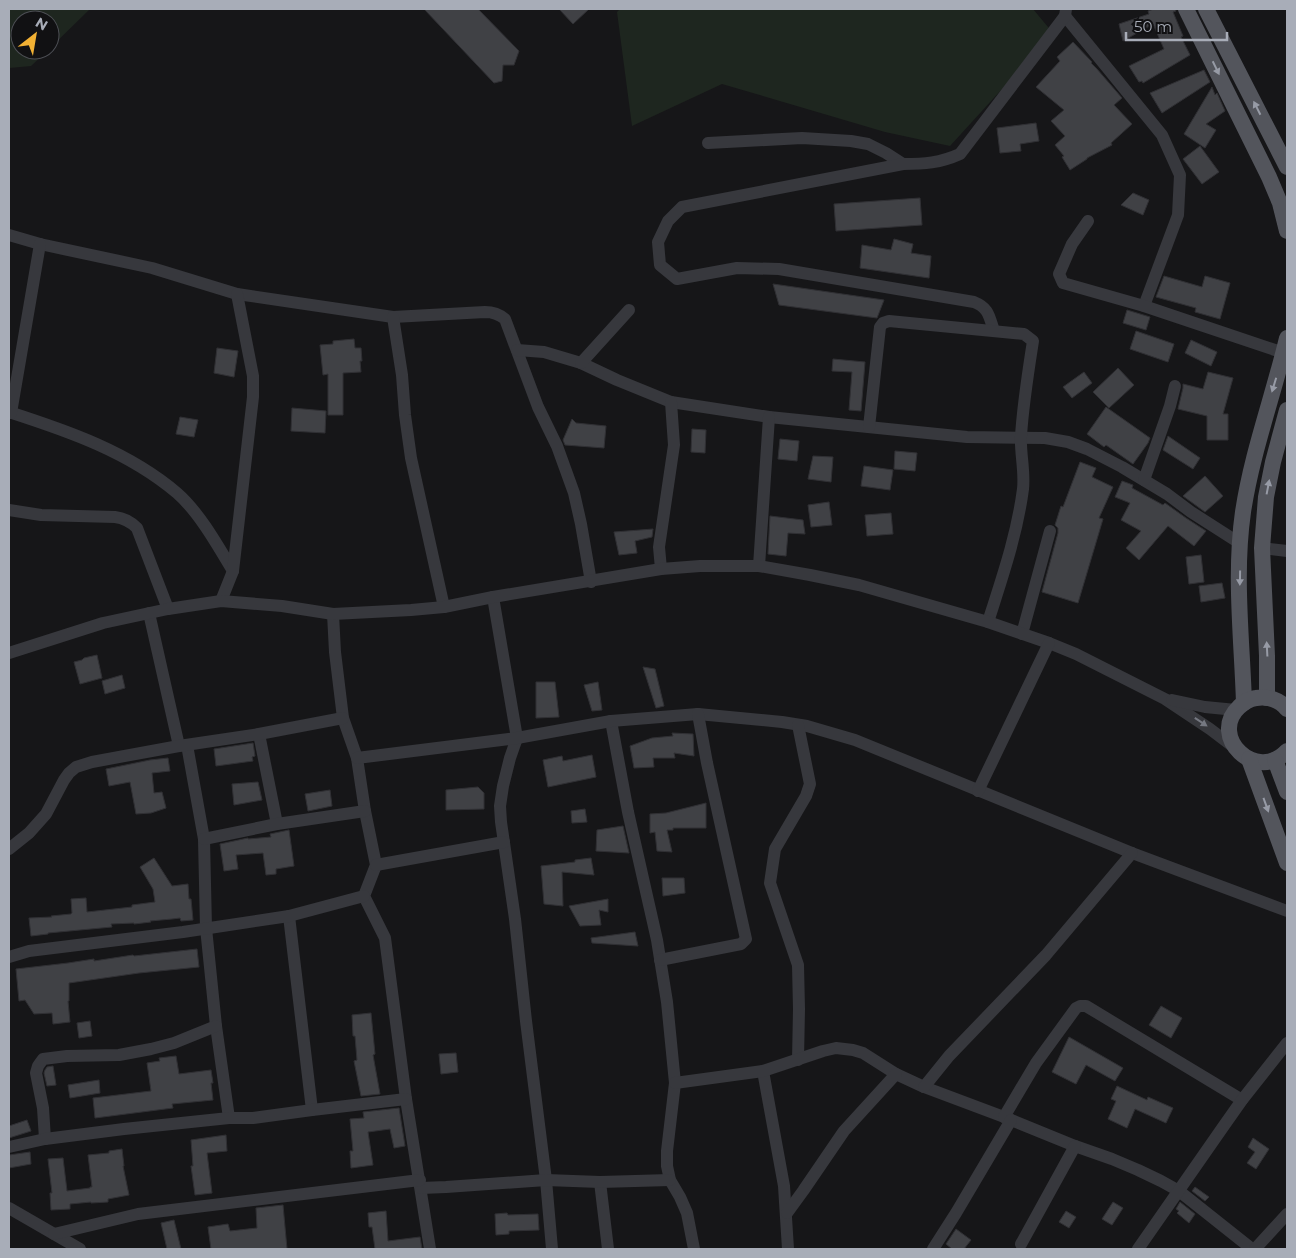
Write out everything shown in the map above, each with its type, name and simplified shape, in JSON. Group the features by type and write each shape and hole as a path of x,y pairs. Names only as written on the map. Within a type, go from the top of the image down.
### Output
{"main road":[{"path":"1186,9 1270,177 1280,203 1287,231"},
{"path":"1206,9 1287,167"},
{"path":"1254,147 1272,138"},
{"path":"1240,707 1240,605 1243,514 1255,452 1285,345"},
{"path":"1267,698 1262,548 1268,488 1287,410"},
{"path":"1286,708 1277,701 1267,698 1251,699 1240,707 1231,720 1230,731 1231,740 1235,748 1249,760 1266,762 1283,755 1287,792"},
{"path":"1249,760 1287,863"}],"street":[{"path":"994,331 987,311 982,305 876,285 779,270 737,268 677,279 660,265 658,242 668,221 682,207 903,164 928,164 948,160 960,154 1066,12 1162,135 1180,175 1178,215 1144,306"},
{"path":"708,143 802,138 852,141 868,144 903,164"},
{"path":"1088,220 1072,244 1059,274 1063,284 1285,345"},
{"path":"9,235 40,244 152,268 237,294 393,317 496,313 505,319 538,407 557,446 574,493 591,582"},
{"path":"40,244 10,413 98,444 150,473 178,494 190,507 233,570"},
{"path":"221,601 233,570 253,397 253,376 237,294"},
{"path":"581,363 629,310"},
{"path":"393,317 402,375 411,458 444,607"},
{"path":"869,427 880,327 883,323 888,321 1024,334 1033,341 1020,438 1023,460 1023,486 1020,507 1006,566 988,622"},
{"path":"517,350 544,352 581,363 671,402 769,417 967,436 1045,438 1068,442 1087,449 1122,467 1167,494 1241,544"},
{"path":"1144,480 1170,406 1175,386"},
{"path":"661,569 659,546 674,446 671,402"},
{"path":"759,566 769,417"},
{"path":"9,510 41,515 115,517 129,521 136,528 168,609"},
{"path":"1022,634 1050,531"},
{"path":"1262,548 1287,551"},
{"path":"9,652 103,623 168,609 221,601 282,606 333,614 393,611 444,607 661,569 700,566 759,566 859,585 988,622 1049,643 1076,654 1165,699 1235,748"},
{"path":"493,597 518,738 510,758 500,806 516,920 526,1021 546,1180 552,1249"},
{"path":"149,613 183,745 204,839 206,928 216,1026 229,1118"},
{"path":"333,614 343,718 357,758 376,865 364,896 385,938 406,1099 430,1249"},
{"path":"978,790 1049,643"},
{"path":"1165,699 1204,707 1240,707"},
{"path":"357,758 518,738 611,721 698,714 782,722 854,740 1132,853 1287,911"},
{"path":"660,960 741,944 746,939 698,714"},
{"path":"9,849 29,833 46,814 64,780 76,767 92,762 183,745 259,734 343,718"},
{"path":"611,721 628,812 657,940 667,1002 675,1083 667,1166 670,1180 680,1197 686,1213 694,1249"},
{"path":"798,725 810,784 806,796 775,849 770,883 798,965 798,1060"},
{"path":"259,734 277,824"},
{"path":"204,839 277,824 365,811"},
{"path":"376,865 504,842"},
{"path":"924,1087 949,1056 1046,955 1132,853"},
{"path":"9,957 29,951 183,932 289,916 364,896"},
{"path":"289,916 312,1110"},
{"path":"933,1249 956,1213 1036,1063 1076,1008 1080,1006 1086,1006 1242,1100"},
{"path":"45,1139 43,1108 36,1073 38,1066 44,1059 67,1056 119,1055 151,1049 174,1043 216,1026"},
{"path":"1138,1249 1242,1100 1287,1043"},
{"path":"675,1083 763,1072 823,1051 844,1048 863,1054 896,1074 924,1087 1138,1170 1179,1191 1254,1249 1287,1214"},
{"path":"763,1072 784,1186 788,1249"},
{"path":"786,1213 844,1131 896,1074"},
{"path":"9,1147 45,1139 229,1118 253,1118 406,1099"},
{"path":"1021,1244 1074,1146"},
{"path":"54,1234 138,1214 420,1184 446,1187 546,1180 600,1182 670,1180"},
{"path":"600,1182 608,1249"},
{"path":"9,1208 80,1249"}],"shaded area":[{"path":"9,9 90,9 60,38 60,10 10,10 10,60 37,60 31,66 9,68"},
{"path":"620,9 1033,9 1053,33 950,146 885,132 722,84 632,126 617,12"}],"building":[{"path":"424,9 478,9 519,51 514,65 503,65 502,81 494,83"},
{"path":"559,9 589,9 573,24"},
{"path":"1154,9 1175,9 1176,11 1173,12 1183,36 1181,37 1190,55 1143,83 1142,81 1139,82 1129,66 1164,49 1153,24 1123,41 1119,24 1149,14 1148,11"},
{"path":"1073,42 1122,98 1114,105 1132,124 1111,143 1112,145 1087,158 1070,170 1062,157 1064,156 1055,145 1065,136 1051,121 1064,110 1036,87 1060,61 1057,57"},
{"path":"1204,70 1210,82 1162,113 1150,93"},
{"path":"1212,87 1215,95 1217,93 1225,111 1206,124 1216,130 1205,148 1184,134"},
{"path":"1036,123 1039,141 1020,144 1021,151 1000,153 997,128"},
{"path":"1200,146 1219,172 1202,184 1183,159"},
{"path":"1133,193 1149,200 1143,215 1121,205"},
{"path":"920,198 922,225 836,231 834,204"},
{"path":"894,239 913,244 911,253 931,256 929,278 860,268 862,245 891,250"},
{"path":"1164,276 1202,287 1205,276 1230,283 1220,319 1195,312 1196,308 1156,297"},
{"path":"773,284 884,300 877,318 779,305"},
{"path":"1127,310 1150,317 1146,330 1123,323"},
{"path":"1136,331 1174,344 1168,362 1130,349"},
{"path":"354,339 355,348 361,348 361,372 343,373 343,415 328,415 328,374 323,375 320,345 333,344 333,341"},
{"path":"1191,340 1217,352 1211,366 1185,353"},
{"path":"217,348 238,351 234,377 214,373"},
{"path":"833,359 865,362 861,411 849,410 852,372 832,371"},
{"path":"1118,368 1134,385 1109,408 1093,392"},
{"path":"1084,372 1092,383 1072,398 1063,387"},
{"path":"1208,372 1233,378 1223,414 1228,414 1228,440 1207,440 1207,416 1178,409 1183,384 1203,389"},
{"path":"1106,407 1150,438 1133,464 1106,445 1104,447 1087,434"},
{"path":"292,408 326,411 325,433 291,431"},
{"path":"180,417 198,420 194,437 176,434"},
{"path":"572,419 576,423 606,426 604,448 565,445 563,440"},
{"path":"692,429 706,430 705,453 691,452"},
{"path":"1168,436 1200,458 1193,469 1163,450"},
{"path":"780,439 799,441 797,461 778,459"},
{"path":"895,451 917,453 915,471 894,469"},
{"path":"813,456 833,457 831,482 808,479"},
{"path":"1080,462 1096,468 1092,477 1113,487 1099,518 1103,519 1078,603 1042,592 1058,533 1058,528 1055,525"},
{"path":"864,466 893,470 890,490 861,486"},
{"path":"1205,476 1223,496 1205,512 1183,496"},
{"path":"1122,481 1133,485 1132,488 1163,505 1165,503 1206,531 1194,546 1168,526 1139,560 1126,548 1141,531 1121,520 1130,503 1115,497"},
{"path":"829,502 832,525 811,527 808,505"},
{"path":"891,513 893,534 867,536 865,515"},
{"path":"770,516 803,520 805,534 788,533 786,556 768,554"},
{"path":"653,529 652,537 635,541 637,553 619,555 614,532"},
{"path":"1201,555 1204,582 1189,584 1186,557"},
{"path":"1222,583 1225,598 1201,602 1199,586"},
{"path":"97,655 102,678 80,684 74,662"},
{"path":"643,667 655,669 664,706 656,708"},
{"path":"122,675 125,688 105,694 102,681"},
{"path":"536,682 555,682 559,717 536,718"},
{"path":"598,682 602,710 592,711 584,685"},
{"path":"672,733 693,734 694,756 674,753 675,758 653,758 654,767 634,768 630,746 652,738 673,736"},
{"path":"253,743 255,756 252,757 253,761 216,766 214,749"},
{"path":"592,755 596,777 548,787 543,760 562,756 563,761"},
{"path":"168,758 170,771 152,773 154,793 162,792 166,808 151,813 136,814 130,782 109,786 106,769"},
{"path":"258,782 262,800 234,805 232,784"},
{"path":"478,787 484,793 484,809 446,810 446,790"},
{"path":"330,790 332,806 308,811 305,794"},
{"path":"706,803 706,828 673,828 673,830 667,830 672,852 657,851 655,832 650,833 650,814 666,813"},
{"path":"585,809 587,822 572,823 571,811"},
{"path":"623,826 629,853 596,851 597,830"},
{"path":"289,830 294,866 276,869 276,874 266,875 263,853 236,855 238,869 224,871 220,844 248,838 271,837 270,834"},
{"path":"154,858 172,886 188,884 193,920 181,921 180,918 134,924 111,924 112,927 31,936 29,918 71,914 71,899 86,898 87,912 132,907 132,905 155,902 153,889 140,867"},
{"path":"591,858 594,875 562,872 563,906 544,904 541,866"},
{"path":"662,878 684,878 685,893 663,896"},
{"path":"608,899 608,912 599,910 601,925 580,926 569,906"},
{"path":"635,932 638,946 592,943 591,938"},
{"path":"197,949 199,967 69,983 70,1022 53,1024 52,1013 34,1014 25,1000 19,1001 16,969"},
{"path":"1161,1006 1182,1018 1171,1038 1149,1025"},
{"path":"371,1013 375,1054 373,1055 380,1094 361,1096 354,1061 357,1060 352,1015"},
{"path":"90,1021 92,1036 79,1038 77,1023"},
{"path":"1069,1037 1123,1068 1115,1081 1086,1065 1076,1084 1052,1072"},
{"path":"456,1053 458,1072 441,1074 439,1054"},
{"path":"176,1056 179,1074 211,1070 213,1100 172,1104 173,1108 95,1118 93,1098 151,1091 147,1063 160,1061 159,1058"},
{"path":"53,1066 56,1085 47,1086 44,1073 47,1067"},
{"path":"99,1080 100,1093 70,1098 68,1085"},
{"path":"1117,1086 1147,1100 1148,1097 1173,1108 1166,1123 1135,1109 1127,1128 1108,1119 1116,1101 1111,1099"},
{"path":"399,1108 405,1146 394,1148 390,1129 368,1132 373,1165 351,1168 350,1151 353,1151 350,1119 364,1118 363,1112"},
{"path":"27,1120 31,1131 9,1138 9,1126"},
{"path":"226,1135 227,1151 207,1153 212,1193 195,1195 191,1166 193,1166 191,1140"},
{"path":"1253,1138 1269,1149 1256,1169 1247,1163 1255,1152 1248,1147"},
{"path":"122,1149 123,1166 129,1195 108,1199 108,1202 70,1204 70,1209 51,1210 50,1193 52,1193 48,1159 63,1158 67,1191 90,1188 92,1187 88,1155 109,1153 109,1151"},
{"path":"30,1152 31,1164 9,1168 9,1155"},
{"path":"1195,1187 1209,1197 1205,1201 1192,1191"},
{"path":"1113,1202 1123,1208 1112,1225 1102,1219"},
{"path":"1180,1202 1195,1214 1189,1223 1177,1213 1179,1211 1176,1209"},
{"path":"283,1205 287,1249 211,1249 208,1227 228,1224 230,1231 257,1228 256,1208"},
{"path":"386,1211 388,1241 420,1237 422,1249 375,1249 372,1227 369,1227 368,1213"},
{"path":"1066,1211 1076,1217 1069,1228 1059,1222"},
{"path":"507,1213 508,1215 538,1214 539,1230 509,1231 509,1234 496,1235 495,1214"},
{"path":"174,1220 181,1249 167,1249 161,1223"},
{"path":"956,1229 971,1240 964,1249 952,1249 946,1244"}]}
